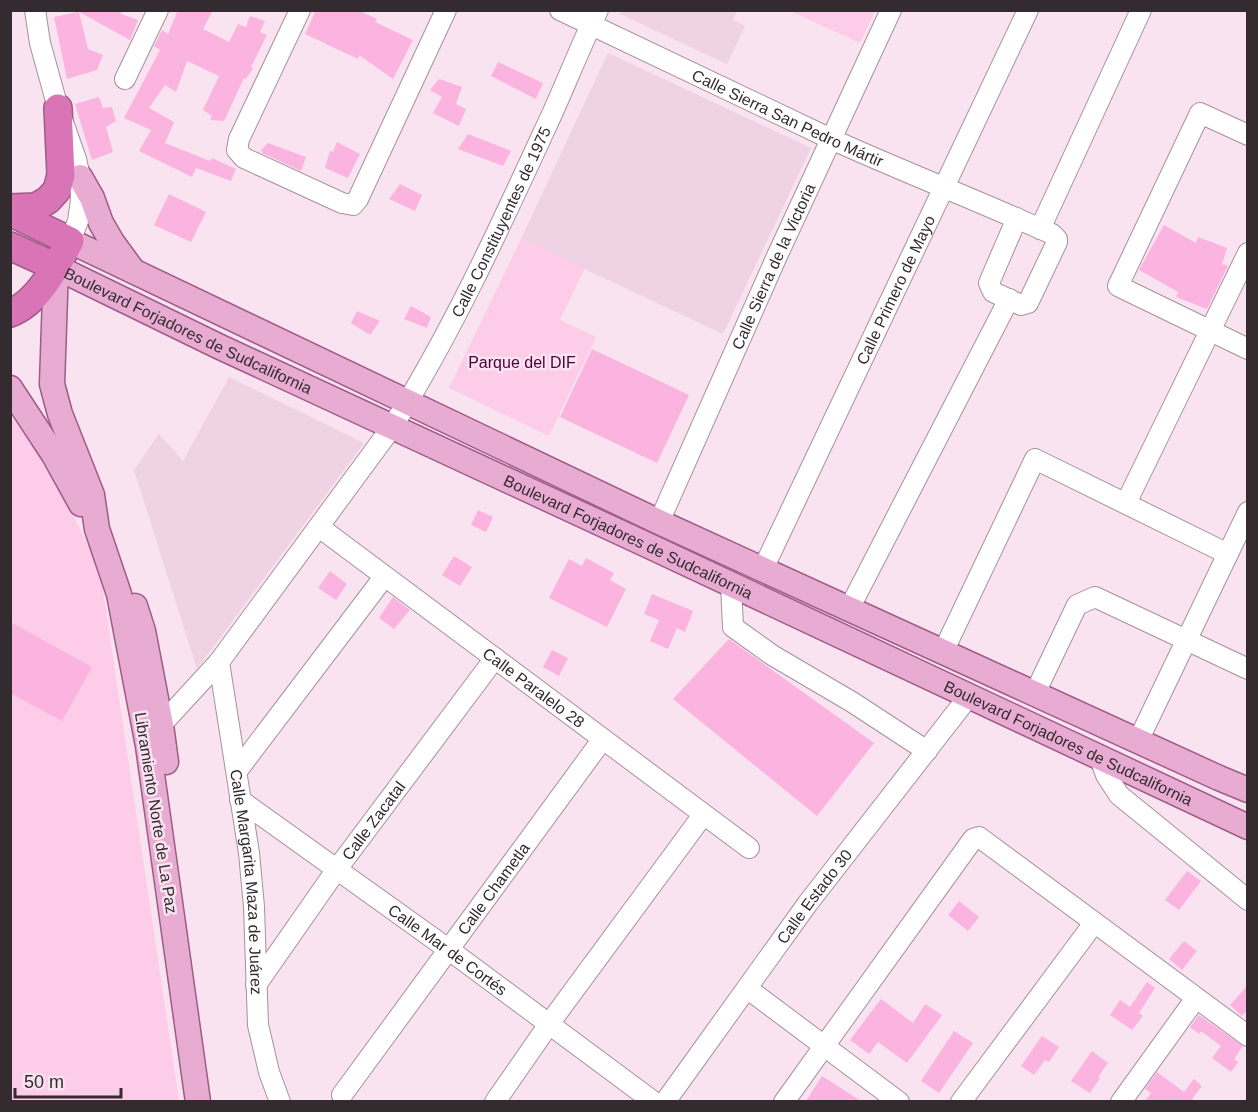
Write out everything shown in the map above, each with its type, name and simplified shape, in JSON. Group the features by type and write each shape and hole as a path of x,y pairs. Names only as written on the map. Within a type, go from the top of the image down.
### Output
{"highway":[{"path":"10,210 36,207 48,200 57,190 61,175 58,108"},
{"name":"Boulevard Forjadores de Sudcalifornia","path":"10,210 70,241"},
{"path":"10,313 28,302 56,267 70,241"},
{"name":"Boulevard Forjadores de Sudcalifornia","path":"10,246 56,267"}],"main road":[{"path":"80,177 111,242 133,270"},
{"name":"Boulevard Forjadores de Sudcalifornia","path":"70,241 659,522 1248,790"},
{"name":"Boulevard Forjadores de Sudcalifornia","path":"56,267 392,427 1248,827"},
{"name":"Libramiento Norte de La Paz","path":"56,267 52,384 60,414 92,495 97,529 119,594 148,746 198,1101"},
{"name":"Libramiento Norte de La Paz","path":"10,388 54,455 97,529"},
{"path":"111,571 128,591 137,610 161,725 196,1002 195,1016 188,1035"}],"street":[{"path":"35,10 40,44 80,177 81,200 78,221 70,241"},
{"path":"125,79 158,10"},
{"path":"300,10 239,139 237,150 244,158 342,203 353,205 409,95 446,10"},
{"name":"Calle Sierra San Pedro Mártir","path":"560,10 594,18 831,139 1052,234 1057,242 1028,303 1021,305 1009,299"},
{"name":"Calle Sierra de la Victoria","path":"659,522 891,10"},
{"name":"Calle Primero de Mayo","path":"763,569 1028,10"},
{"path":"1040,229 1140,10"},
{"name":"Calle Constituyentes de 1975","path":"392,427 444,338 498,230 594,18"},
{"path":"1248,135 1200,113 1118,286 1248,349"},
{"path":"849,609 1009,299 993,292 989,284 1017,218"},
{"path":"1126,503 1248,253"},
{"path":"161,725 219,662 392,427"},
{"path":"943,652 1035,459 1228,554"},
{"path":"1138,741 1248,512"},
{"name":"Calle Paralelo 28","path":"319,527 749,848"},
{"path":"237,771 384,577"},
{"path":"731,584 733,627 772,656 852,702 927,751"},
{"path":"1035,693 1077,605 1095,597 1248,669"},
{"name":"Calle Zacatal","path":"256,985 337,869 495,658"},
{"name":"Calle Margarita Maza de Juárez","path":"219,662 249,853 258,1025 269,1072 280,1101"},
{"name":"Calle Estado 30","path":"665,1101 808,903 969,696"},
{"name":"Calle Chametla","path":"342,1095 602,740"},
{"path":"1100,758 1106,776 1119,795 1248,900"},
{"name":"Calle Mar de Cortés","path":"240,800 448,949 654,1101"},
{"path":"495,1101 703,814"},
{"path":"784,1101 973,839 979,837 1248,1036"},
{"path":"961,1101 1094,923"},
{"path":"748,989 899,1101"},
{"path":"1121,1101 1196,998"}],"shaded area":[{"path":"622,10 737,11 733,20 745,26 727,64 620,14"},
{"path":"608,53 811,148 723,334 521,239"},
{"path":"229,377 364,443 197,669 134,470 159,434 183,461"}],"green space":[{"path":"790,11 875,11 860,43"},
{"name":"Parque del DIF","path":"521,239 585,268 560,320 596,337 549,436 449,388"},
{"path":"10,415 49,466 100,570 179,1101 11,1101"}],"building":[{"path":"76,10 123,10 121,14 138,20 130,40 79,12 88,49 103,55 97,70 67,79 54,17 78,12"},
{"path":"178,10 213,10 203,29 229,42 238,24 246,27 250,16 265,21 260,32 267,35 251,67 253,68 246,79 244,78 224,121 210,120 212,116 203,110 219,76 187,61 176,92 165,85 149,108 174,122 165,143 210,161 212,158 236,169 231,181 196,168 192,177 139,151 151,130 124,118 160,50 154,46 162,30 168,34"},
{"path":"316,10 358,10 377,19 375,22 413,40 393,79 359,55 358,59 305,34"},
{"path":"498,62 543,83 536,99 491,76"},
{"path":"439,79 462,87 456,104 466,109 459,126 433,113 442,97 430,90"},
{"path":"99,97 103,108 112,107 116,121 106,127 113,152 92,160 75,104"},
{"path":"468,134 511,151 503,166 458,149"},
{"path":"337,142 360,154 348,178 325,168 330,151 333,152"},
{"path":"268,143 306,157 301,171 262,153 261,150"},
{"path":"400,184 422,195 415,211 389,199"},
{"path":"169,194 206,212 191,242 154,225"},
{"path":"1164,225 1196,243 1198,237 1227,248 1222,264 1228,266 1207,309 1176,297 1178,292 1139,270"},
{"path":"411,306 431,317 427,328 404,319"},
{"path":"357,311 380,321 370,335 351,323"},
{"path":"592,349 689,395 657,463 560,417"},
{"path":"478,510 493,517 486,532 471,525"},
{"path":"454,556 472,567 460,586 442,575"},
{"path":"586,558 614,573 610,580 626,589 607,627 549,598 569,559 582,566"},
{"path":"330,571 347,584 336,600 318,588"},
{"path":"652,594 693,611 685,632 677,628 668,649 650,641 659,620 644,614"},
{"path":"393,597 410,610 394,629 379,618"},
{"path":"10,622 92,667 62,721 10,693"},
{"path":"729,639 874,743 817,816 673,699"},
{"path":"552,650 568,658 559,676 543,667"},
{"path":"1187,871 1201,881 1179,910 1165,900"},
{"path":"959,901 979,917 968,931 948,915"},
{"path":"1184,941 1197,951 1182,970 1169,959"},
{"path":"1147,982 1155,988 1139,1013 1143,1016 1132,1030 1110,1015 1120,1000 1130,1007"},
{"path":"1248,985 1248,1009 1242,1016 1230,1005"},
{"path":"881,999 913,1023 925,1004 942,1015 907,1063 878,1042 869,1054 850,1040"},
{"path":"1199,1015 1243,1046 1234,1059 1238,1062 1231,1072 1212,1058 1221,1046 1201,1031 1199,1034 1190,1027"},
{"path":"954,1031 973,1043 939,1093 921,1081"},
{"path":"1042,1036 1059,1047 1049,1062 1045,1060 1034,1075 1021,1066"},
{"path":"1092,1051 1108,1063 1090,1093 1071,1081"},
{"path":"1157,1072 1184,1092 1194,1079 1202,1086 1192,1099 1196,1101 1145,1101 1151,1093 1145,1089"},
{"path":"822,1076 861,1101 806,1101"}]}
